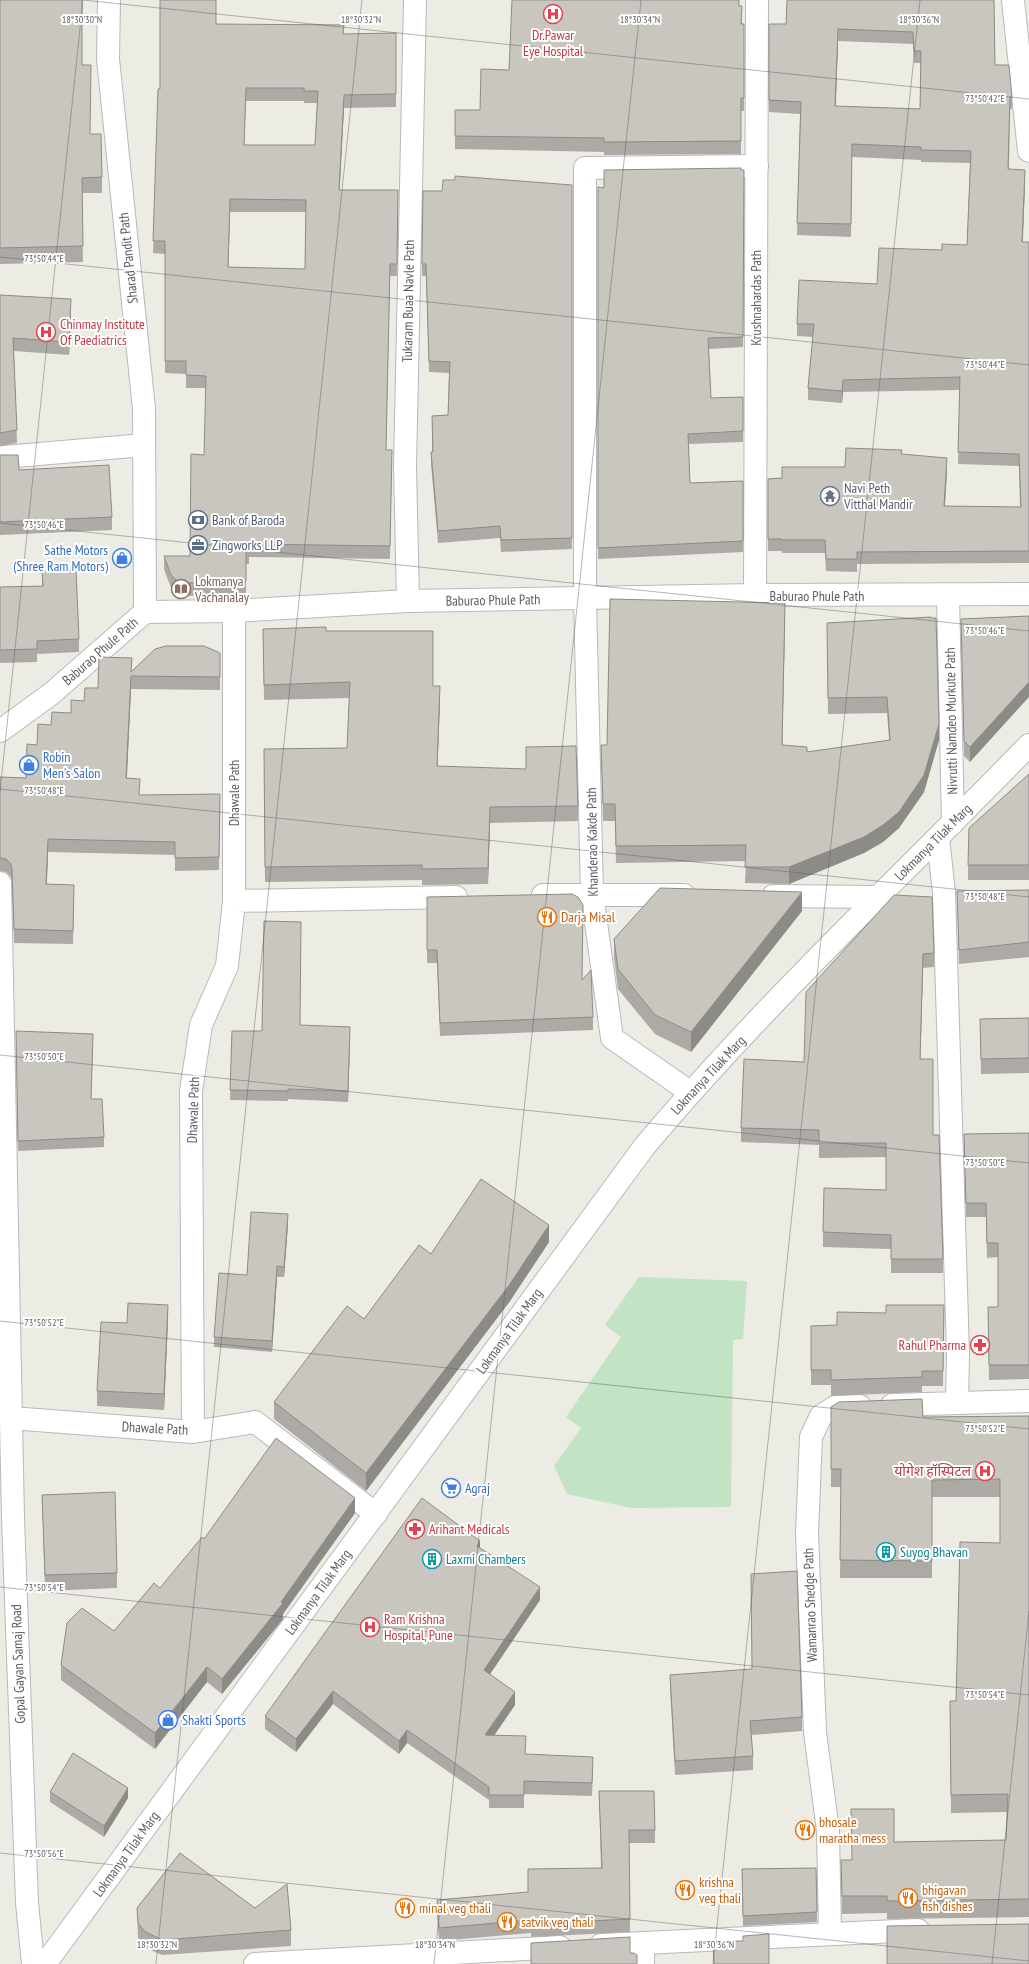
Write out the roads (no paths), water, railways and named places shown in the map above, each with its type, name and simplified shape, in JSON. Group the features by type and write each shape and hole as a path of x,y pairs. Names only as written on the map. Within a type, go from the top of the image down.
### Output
{"street":[{"name":"Sharad Pandit Path","path":"109,0 108,58 144,409 145,612"},
{"name":"Tukaram Buaa Navle Path","path":"408,601 405,466 415,0"},
{"name":"Krushnahardas Path","path":"755,595 757,0"},
{"path":"1013,0 1029,151"},
{"name":"Khanderao Kakde Path","path":"690,1092 612,1038 592,894 585,598 585,168 757,166"},
{"path":"4,456 144,445"},
{"name":"Baburao Phule Path","path":"0,731 51,694 145,612 234,611 408,601 755,595 816,596 1029,594"},
{"name":"Nivrutti Namdeo Murkute Path","path":"948,595 954,823"},
{"name":"Dhawale Path","path":"11,1418 194,1432 191,1091 201,1025 227,966 234,901 234,611"},
{"name":"Lokmanya Tilak Marg","path":"45,1964 644,1147 690,1092 877,897 954,823 1029,745"},
{"path":"938,838 944,893 958,1354 957,1402"},
{"name":"Gopal Gayan Samaj Road","path":"0,883 11,1418 6,1518 27,1903 33,1964"},
{"path":"944,893 967,893"},
{"path":"520,896 592,894 703,895"},
{"path":"234,901 473,896"},
{"path":"750,896 877,897"},
{"name":"Wamanrao Shedge Path","path":"830,1934 828,1831 815,1732 807,1533 811,1437 821,1416 835,1408 957,1402 1029,1401"},
{"path":"194,1432 255,1422 376,1514"},
{"path":"255,1964 643,1954 830,1934 939,1930"}],"place":[{"name":"Dr.Pawar Eye Hospital","path":"553,14"},
{"name":"Chinmay Institute Of Paediatrics","path":"46,332"},
{"name":"Navi Peth Vitthal Mandir","path":"830,496"},
{"name":"Bank of Baroda","path":"198,520"},
{"name":"Zingworks LLP","path":"198,545"},
{"name":"Sathe Motors (Shree Ram Motors)","path":"122,558"},
{"name":"Lokmanya Vachanalay","path":"181,589"},
{"name":"Robin Men's Salon","path":"29,765"},
{"name":"Darja Misal","path":"547,917"},
{"name":"Rahul Pharma","path":"980,1345"},
{"name":"योगेश हॉस्पिटल","path":"985,1471"},
{"name":"Agraj","path":"451,1488"},
{"name":"Arihant Medicals","path":"415,1529"},
{"name":"Suyog Bhavan","path":"886,1552"},
{"name":"Laxmi Chambers","path":"432,1559"},
{"name":"Ram Krishna Hospital, Pune","path":"370,1627"},
{"name":"Shakti Sports","path":"168,1720"},
{"name":"bhosale maratha mess","path":"805,1830"},
{"name":"krishna veg thali","path":"685,1890"},
{"name":"bhigavan fish dishes","path":"908,1898"},
{"name":"minal veg thali","path":"405,1908"},
{"name":"satvik veg thali","path":"507,1922"}]}
